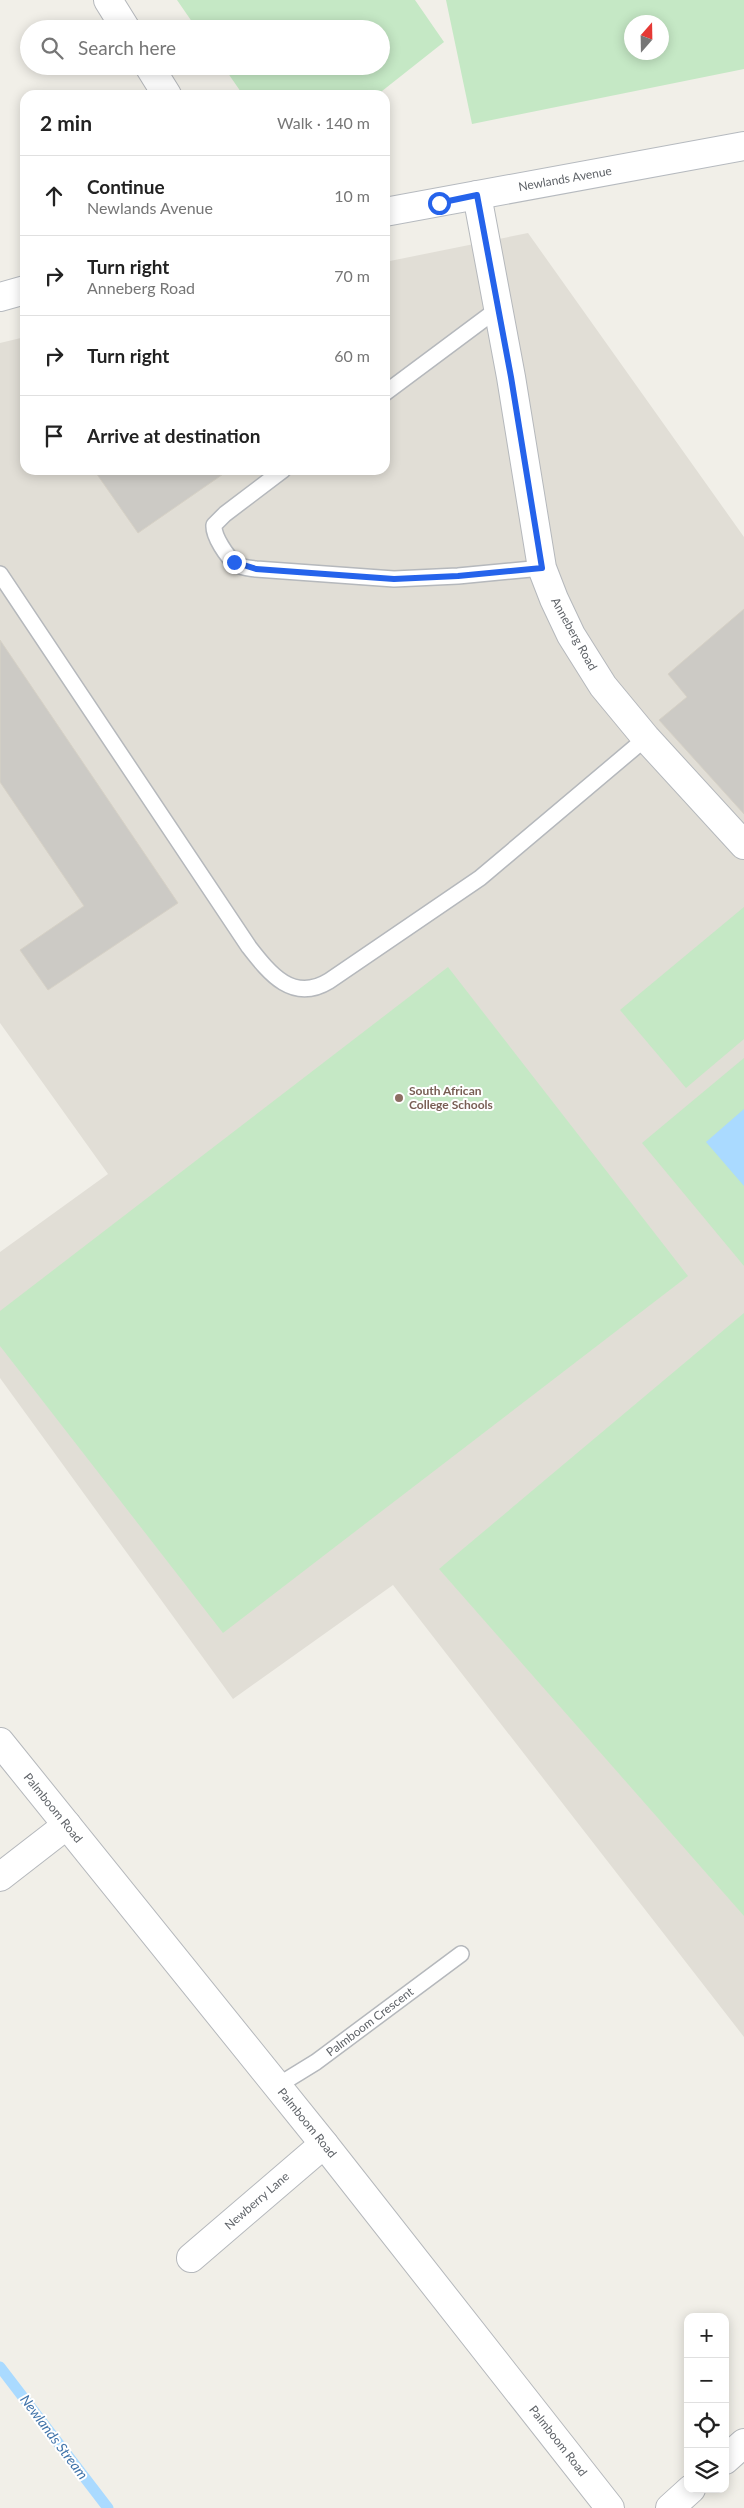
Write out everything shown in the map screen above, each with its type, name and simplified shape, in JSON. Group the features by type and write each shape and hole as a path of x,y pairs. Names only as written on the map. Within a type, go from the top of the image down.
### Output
{"street":[{"path":"108,0 120,20"},
{"path":"155,75 164,90"},
{"name":"Newlands Avenue","path":"390,211 744,146"},
{"name":"Anneberg Road","path":"477,195 484,241 499,308 542,568 571,635 603,686 646,738 744,846"},
{"path":"0,297 20,291"},
{"name":"Palmboom Road","path":"0,1742 324,2144 610,2508"},
{"path":"0,1876 67,1825"},
{"name":"Newberry Lane","path":"191,2258 324,2144"},
{"path":"729,2456 744,2443"},
{"path":"670,2508 687,2493"}],"lane":[{"path":"390,389 499,308"},
{"path":"276,475 225,514 214,525 215,535 234,562 240,566 256,569 394,579 458,576 542,568"},
{"path":"0,574 249,947 267,970 292,987 304,991 317,988 329,981 480,878 646,738"},
{"name":"Palmboom Crescent","path":"277,2086 316,2062 461,1954"}],"shaded area":[{"name":"South African College Schools","path":"528,233 744,537 744,2037 393,1585 233,1699 0,1378 0,1252 108,1174 0,1023 0,343 20,338 20,475 390,475 390,261"}],"green space":[{"path":"177,0 415,0 444,42 383,90 240,90 229,75 390,75 390,20 191,20"},
{"path":"446,0 744,0 744,69 472,124"},
{"path":"744,907 744,1039 686,1088 620,1010"},
{"path":"448,967 688,1276 223,1633 0,1346 0,1311"},
{"path":"744,1058 744,1266 642,1143"},
{"path":"744,1313 744,1916 439,1569"}],"water":[{"path":"744,1109 744,1186 706,1142"}],"building":[{"path":"97,475 222,475 138,533"},
{"path":"744,609 744,814 659,720 687,697 668,674"},
{"path":"0,640 178,903 48,990 20,950 84,906 0,782"}],"waterway":[{"name":"Newlands Stream","path":"0,2367 108,2508"}],"place":[{"name":"South African College Schools","path":"399,1098"}],"route":[{"path":"234,562 240,566 256,569 394,579 458,576 542,568 499,308 484,241 477,195 439,203"}]}
